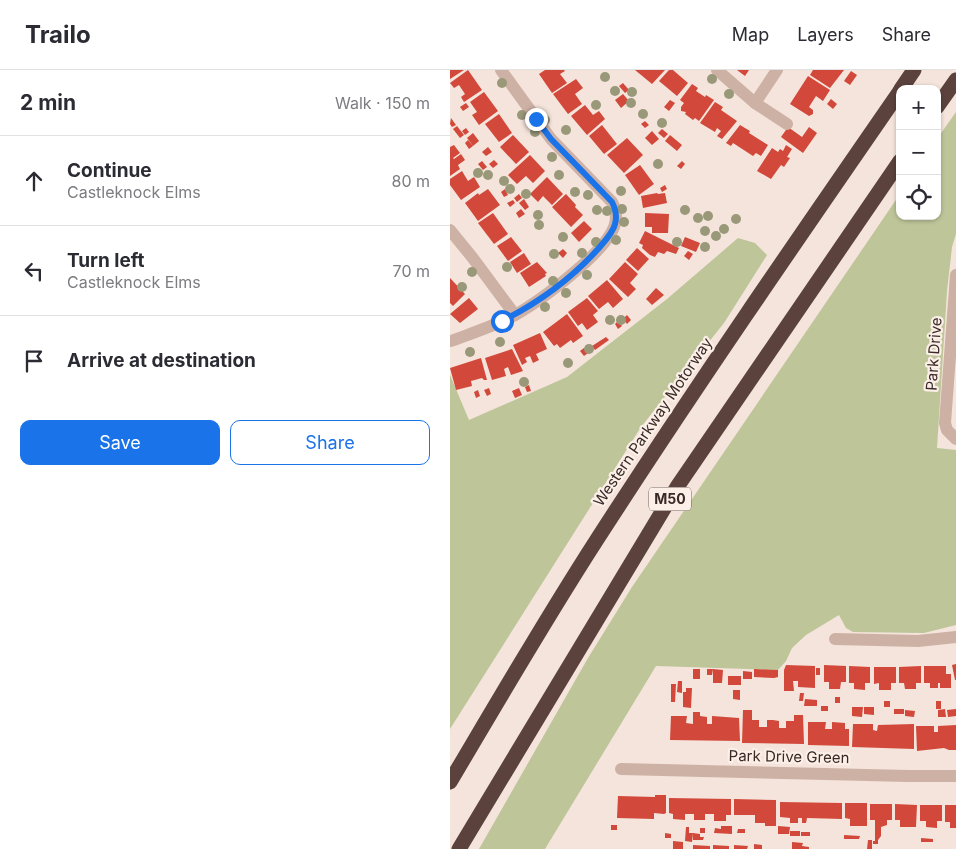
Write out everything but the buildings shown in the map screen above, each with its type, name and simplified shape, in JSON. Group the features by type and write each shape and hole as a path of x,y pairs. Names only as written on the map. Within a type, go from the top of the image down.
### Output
{"highway":[{"name":"Western Parkway Motorway","path":"904,85 914,70"},
{"path":"941,101 956,80"},
{"name":"Western Parkway Motorway","path":"450,782 600,534 787,254 896,97"},
{"name":"M50","path":"459,849 677,487 896,167"}],"street":[{"path":"451,340 515,315 542,298 577,271 605,241 616,220 612,202 551,139 501,70"},
{"path":"717,70 755,103 787,124"},
{"path":"755,103 777,70"},
{"path":"450,230 515,315"},
{"name":"Park Drive","path":"953,437 945,423 956,275"},
{"path":"835,639 918,641 956,636"},
{"name":"Park Drive Green","path":"621,769 956,776"}],"green space":[{"path":"956,112 956,234 952,247 947,291 937,448 956,450 956,625 924,633 853,632 846,628 839,615 806,635 792,648 786,661 778,670 656,666 545,849 479,849 588,658 632,587 896,200 896,220 941,220 941,133"},
{"path":"738,238 755,243 767,255 724,323 641,427 450,729 450,375 469,420 567,377 667,299"}],"route":[{"path":"502,321 536,302 577,271 605,241 616,220 612,202 551,139 536,119"}]}
